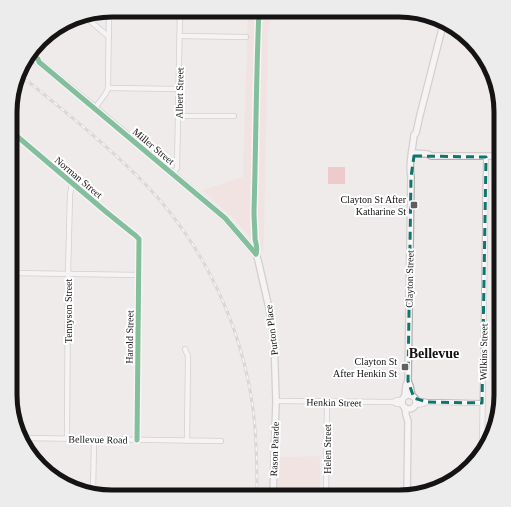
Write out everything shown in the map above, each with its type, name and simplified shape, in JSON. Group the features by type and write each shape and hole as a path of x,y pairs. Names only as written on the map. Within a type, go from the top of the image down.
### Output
{"main road":[{"name":"Clayton Street","path":"407,490 408,421 410,415 406,385 408,381 410,172 414,135 416,133 442,28"},
{"name":"Miller Street","path":"33,59 95,108 225,218 256,254 258,260"},
{"path":"413,155 428,154 431,156 494,156"},
{"name":"Purton Place","path":"258,260 274,337 276,401"},
{"name":"Rason Parade","path":"273,490 276,401"}],"street":[{"path":"95,108 108,88 109,17"},
{"name":"Albert Street","path":"173,174 177,168 180,17"},
{"path":"89,20 109,37"},
{"path":"180,36 246,37"},
{"path":"108,88 179,89"},
{"path":"178,116 234,116"},
{"name":"Norman Street","path":"17,136 72,184 135,235"},
{"name":"Wilkins Street","path":"482,441 486,157"},
{"name":"Tennyson Street","path":"67,438 68,274 70,194 72,184"},
{"name":"Harold Street","path":"135,235 139,240 137,440"},
{"path":"17,273 139,275"},
{"path":"185,349 188,356 188,440"},
{"name":"Henkin Street","path":"276,401 393,402 396,404 408,402 482,403"},
{"name":"Helen Street","path":"326,490 327,401"},
{"name":"Bellevue Road","path":"28,439 67,438 221,441"},
{"path":"93,488 94,439"}],"highlighted area":[{"path":"414,156 486,157 482,403 427,402 414,398 408,381 411,177"}],"shaded area":[{"path":"248,17 270,17 268,36 263,253 233,218 202,190 243,177"},
{"path":"328,167 345,167 345,184 328,184"},
{"path":"320,456 320,490 278,490 279,457"}],"railway":[{"path":"23,77 102,143 149,188 169,211 204,263 218,290 230,319 248,378 255,431 257,490"}],"cycle path":[{"path":"256,254 257,248 255,239 254,211 259,17"},
{"path":"34,57 225,218 256,254"},
{"path":"17,136 139,239 137,440"}],"place":[{"name":"Clayton St After Katharine St","path":"414,205"},
{"name":"Clayton St After Henkin St","path":"405,367"}],"district":[{"name":"Bellevue","path":"434,353"}]}
